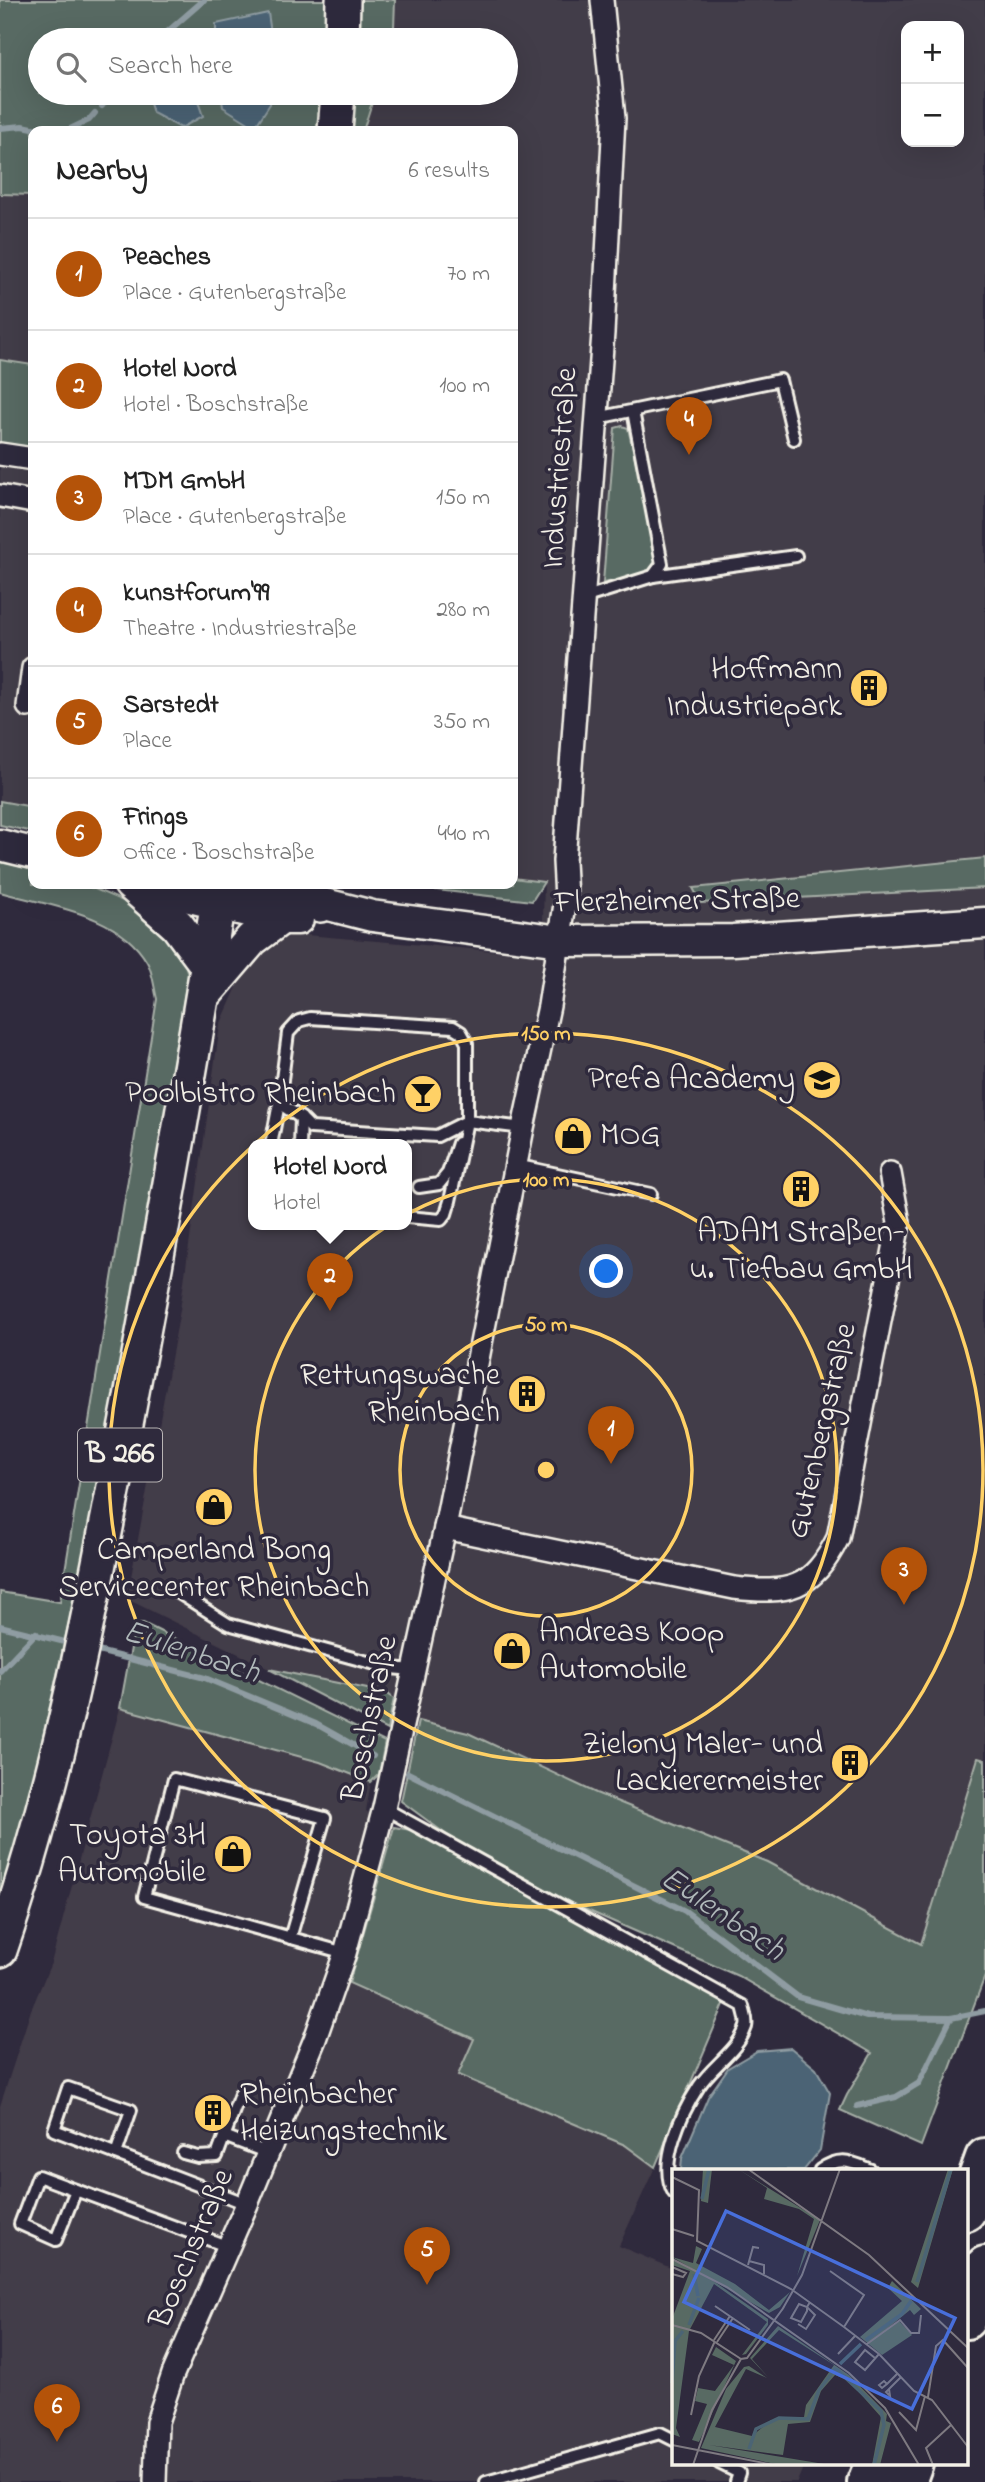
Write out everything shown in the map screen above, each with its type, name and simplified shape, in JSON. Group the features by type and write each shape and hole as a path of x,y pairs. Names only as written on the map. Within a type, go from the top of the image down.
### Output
{"highway":[{"path":"968,2205 985,2158"},
{"path":"968,2313 985,2266"},
{"path":"867,2482 875,2464"},
{"path":"906,2482 913,2464"}],"main road":[{"path":"342,28 343,0"},
{"path":"335,126 337,105"},
{"path":"0,845 28,852"},
{"path":"137,889 177,925 206,981 252,939 279,919"},
{"name":"Flerzheimer Straße","path":"178,889 220,894 279,919 372,916 561,941 733,940 985,923"},
{"name":"Flerzheimer Straße","path":"277,889 308,894 372,916"},
{"name":"B 266","path":"0,1950 13,1913 54,1762 88,1622 152,1287 220,894"}],"street":[{"name":"Industriestraße","path":"561,941 566,898 564,861 597,418 614,118 602,0"},
{"path":"0,454 28,458"},
{"path":"0,496 28,501"},
{"name":"Boschstraße","path":"155,2482 157,2422 173,2374 315,2039 345,1953 384,1808 445,1528 561,941"},
{"name":"Gutenbergstraße","path":"445,1528 734,1588 770,1592 786,1590 810,1577 823,1565 838,1538 900,1223 890,1173"}],"lane":[{"path":"597,418 780,380 794,439"},
{"path":"633,411 662,556 662,564 653,576"},
{"path":"583,598 653,576 796,556"},
{"path":"272,1139 288,1033 299,1021 310,1018 453,1027 461,1032 467,1043 467,1121 446,1214 441,1220 412,1217"},
{"path":"279,1103 312,1128 437,1136 467,1121 523,1128"},
{"path":"300,1139 301,1118"},
{"path":"419,1187 439,1184 448,1173 467,1121"},
{"path":"515,1166 651,1194"},
{"path":"174,1590 228,1624 390,1668 414,1670"},
{"path":"290,1938 325,1818 174,1779 144,1897 290,1938 345,1953"},
{"path":"384,1808 743,2006 747,2024 738,2043 699,2086 679,2124 668,2158 668,2185 672,2190"},
{"path":"116,2154 131,2110 68,2088 54,2130 116,2154 247,2204"},
{"path":"183,2153 198,2157 217,2156 240,2094"},
{"path":"224,2136 268,2153"},
{"path":"823,2169 833,2161 849,2161 868,2169"},
{"path":"76,2190 56,2240 20,2224 38,2176 76,2190 229,2247"},
{"path":"486,2482 660,2433 672,2439"},
{"path":"721,2464 740,2473 736,2482"}],"shaded area":[{"path":"395,0 985,0 985,858 694,888 701,903 985,888 985,1760 978,1759 921,1944 767,1862 596,1793 468,1733 418,1721 387,1693 269,1669 127,1599 180,1310 220,1025 245,969 264,947 294,934 542,955 544,882 518,879 518,126 365,126 371,105 518,105 518,28 394,28"},
{"path":"0,194 28,195 28,806 0,801"},
{"path":"120,1708 320,1762 371,1782 366,1811 394,1827 349,1983 474,2039 458,2074 625,2145 655,2167 619,2246 672,2269 672,2464 805,2464 797,2482 0,2482 0,2106 31,2010 51,1963"}],"green space":[{"path":"0,0 330,0 329,28 28,28 28,105 323,105 321,126 28,126 28,195 0,194"},
{"path":"354,0 395,0 394,28 354,28"},
{"path":"348,105 371,105 365,126 346,126"},
{"path":"0,360 28,364 28,446 0,443"},
{"path":"615,428 628,428 659,561 651,575 603,583"},
{"path":"0,801 28,806 28,831 0,825"},
{"path":"985,858 985,888 701,903 693,888"},
{"path":"0,861 28,869 28,889 95,889 147,911 182,951 188,975 108,1449 33,1781 0,1899 0,1592 60,1602 157,999 147,962 135,945 119,932 61,907 0,892"},
{"path":"518,879 544,882 532,901 428,889 518,889"},
{"path":"143,1623 385,1742 379,1774 371,1782 320,1762 120,1708 135,1626"},
{"path":"269,1669 387,1693 394,1699 387,1730"},
{"path":"418,1721 468,1733 596,1793 767,1862 921,1944 978,1758 985,1760 985,1976 921,2146 840,2110 872,2053 738,1976 550,1894 447,1835 401,1801"},
{"path":"394,1827 422,1832 725,2002 655,2167 625,2145 458,2075 474,2039 349,1983"}],"water":[{"path":"268,13 270,28 216,28 216,24"},
{"path":"151,105 199,105 203,116 185,126 177,126 153,113"},
{"path":"223,105 269,105 256,126"},
{"path":"791,2048 816,2069 830,2093 820,2150 805,2169 681,2169 682,2158 708,2097 728,2068 757,2051"}],"waterway":[{"path":"172,28 204,0"},
{"path":"76,126 89,120 95,113"},
{"path":"0,128 28,127"},
{"name":"Eulenbach","path":"0,1626 73,1644"},
{"name":"Eulenbach","path":"0,1671 36,1633"},
{"name":"Eulenbach","path":"90,1649 205,1678 316,1724 373,1756"},
{"name":"Eulenbach","path":"408,1773 685,1911 798,1997 867,2017 951,2018 985,2011"},
{"path":"857,2106 896,2097 919,2083 951,2018"}],"place":[{"name":"kunstforum'99","path":"689,455"},
{"name":"Hoffmann Industriepark","path":"869,688"},
{"name":"Prefa Academy","path":"822,1080"},
{"name":"Poolbistro Rheinbach","path":"423,1094"},
{"name":"MOG","path":"573,1136"},
{"name":"ADAM Straßen- u. Tiefbau GmbH","path":"801,1189"},
{"name":"Hotel Nord","path":"330,1311"},
{"name":"Rettungswache Rheinbach","path":"527,1394"},
{"name":"Peaches","path":"611,1464"},
{"name":"Camperland Bong Servicecenter Rheinbach","path":"214,1507"},
{"name":"MDM GmbH","path":"904,1605"},
{"name":"Andreas Koop Automobile","path":"512,1651"},
{"name":"Zielony Maler- und Lackierermeister","path":"850,1763"},
{"name":"Toyota 3H Automobile","path":"233,1854"},
{"name":"Rheinbacher Heizungstechnik","path":"213,2113"},
{"name":"Sarstedt","path":"427,2285"},
{"name":"Frings","path":"57,2442"}]}
